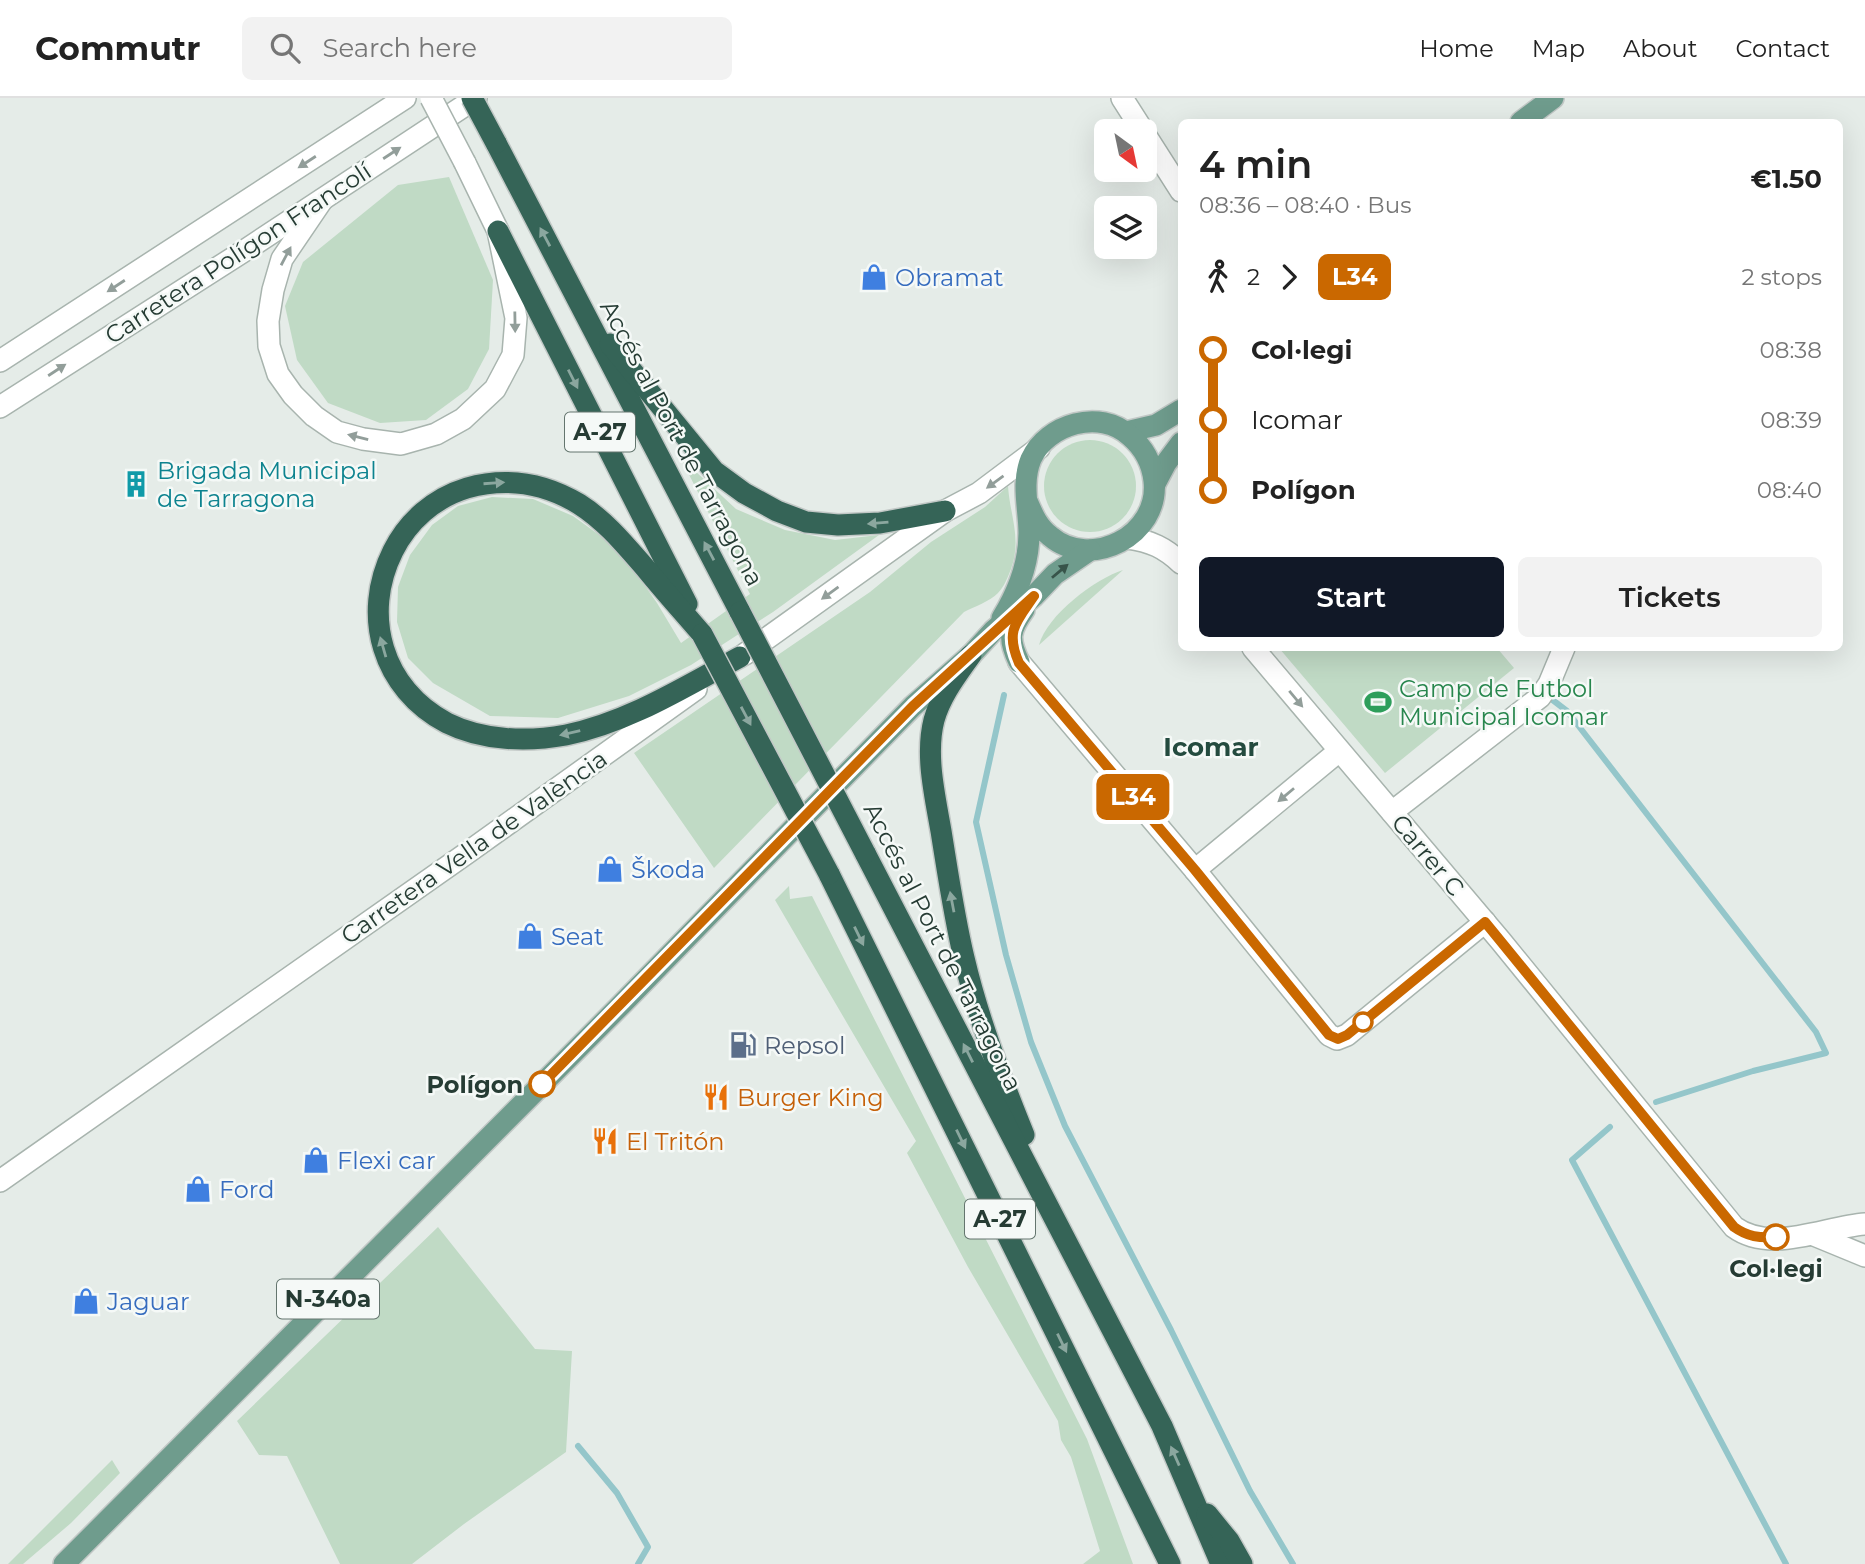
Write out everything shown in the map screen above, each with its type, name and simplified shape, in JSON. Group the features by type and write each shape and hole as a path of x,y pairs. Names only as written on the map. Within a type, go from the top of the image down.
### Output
{"highway":[{"name":"Accés al Port de Tarragona","path":"474,98 1162,1426 1221,1564"},
{"name":"A-27","path":"498,231 702,634 829,874 1170,1564"},
{"path":"588,319 646,385 705,461 755,499 806,522 838,525 880,523 945,511"},
{"path":"702,634 625,544 601,521 578,504 551,491 520,482 487,482 453,492 422,512 400,538 384,569 377,600 379,633 387,661 405,688 428,712 449,724 487,735 537,738 598,726 634,712 740,657"},
{"path":"971,655 944,694 934,720 930,753 951,895 964,960 984,1027 1007,1092 1078,1267"},
{"path":"1193,1497 1228,1541 1242,1564"},
{"path":"1149,1519 1160,1564"}],"main road":[{"path":"1525,119 1553,98"},
{"path":"1126,432 1156,425 1178,412"},
{"name":"N-340a","path":"993,631 1013,599 1028,554 1026,479 1032,458 1044,440 1063,428 1084,421 1106,423 1126,432"},
{"path":"1126,432 1141,446 1151,464 1155,484 1152,505 1143,523 1128,538"},
{"path":"1155,484 1178,447"},
{"path":"1027,501 1036,522 1051,537 1069,547 1090,550"},
{"name":"N-340a","path":"64,1564 613,1013 913,706 1055,575 1090,550 1110,547 1128,538"},
{"path":"1019,663 1012,647 1013,626 1034,596"}],"street":[{"name":"Carretera Polígon Francolí","path":"0,361 405,98"},
{"name":"A-27","path":"431,98 498,231"},
{"name":"Carretera Polígon Francolí","path":"0,407 474,98"},
{"path":"1122,98 1136,119"},
{"path":"1157,153 1178,186"},
{"path":"321,200 282,259 270,310 269,346 278,374 293,395 314,416 337,432 363,439 401,444 436,434 463,419 495,389 513,355 516,318 498,231"},
{"name":"Carretera Vella de València","path":"0,1181 467,853 945,511 979,494 1040,447"},
{"path":"1128,538 1150,541 1178,561"},
{"name":"Carrer C","path":"1256,651 1485,922 1734,1227 1745,1236 1759,1238 1814,1236 1865,1224"},
{"path":"1392,813 1540,697 1549,684 1563,651"},
{"path":"1019,663 1195,870 1329,1035 1338,1039 1347,1035 1485,922"},
{"path":"1195,870 1339,751"},
{"name":"Carrer C","path":"1814,1236 1864,1256"}],"green space":[{"path":"449,177 493,280 489,349 468,389 426,420 380,423 328,403 297,360 285,306 303,262 398,185"},
{"path":"1090,440 1108,443 1123,453 1133,468 1136,486 1133,504 1123,519 1108,529 1090,532 1072,529 1057,519 1047,504 1044,486 1047,468 1057,453 1072,443"},
{"path":"680,457 736,509 785,530 835,540 879,535 773,612 691,665 629,696 558,718 490,716 433,683 408,658 397,622 398,587 410,555 432,525 458,506 492,497 533,499 573,516 620,550 681,643 750,594"},
{"path":"1008,486 1015,548 1011,569 1000,591 991,599 964,612 714,868 634,753 870,592 931,542 985,507"},
{"path":"1123,570 1039,645 1062,610 1099,581"},
{"name":"Camp de Futbol Municipal Icomar","path":"1282,651 1500,651 1514,668 1385,773"},
{"path":"789,886 790,899 812,896 1087,1439 1133,1564 1083,1564 1100,1551 1071,1457 1061,1440 1058,1421 968,1267 907,1153 916,1141 775,900"},
{"path":"438,1227 535,1349 572,1351 566,1452 412,1564 340,1564 287,1456 259,1455 237,1421"},
{"path":"112,1460 120,1473 71,1523 23,1564 8,1564"}],"waterway":[{"path":"1004,695 976,822 1006,955 1031,1042 1065,1126 1171,1330 1250,1491 1293,1564"},
{"path":"1550,698 1567,711 1816,1032 1826,1053 1753,1071 1656,1102"},
{"path":"1610,1127 1572,1160 1786,1564"},
{"path":"578,1446 617,1493 648,1547 638,1564"}],"bus line":[{"name":"L34","path":"542,1084 913,706 1034,596 1013,626 1012,647 1019,663 1195,870 1329,1035 1338,1039 1347,1035 1485,922 1734,1227 1745,1236 1776,1237"}],"place":[{"name":"Obramat","path":"874,277"},
{"name":"Brigada Municipal de Tarragona","path":"136,484"},
{"name":"Camp de Futbol Municipal Icomar","path":"1378,702"},
{"name":"Škoda","path":"610,869"},
{"name":"Seat","path":"530,936"},
{"name":"Repsol","path":"743,1045"},
{"name":"Polígon","path":"542,1084"},
{"name":"Burger King","path":"716,1097"},
{"name":"El Tritón","path":"605,1141"},
{"name":"Flexi car","path":"316,1160"},
{"name":"Ford","path":"198,1189"},
{"name":"Col·legi","path":"1776,1237"},
{"name":"Jaguar","path":"86,1301"}],"district":[{"name":"Icomar","path":"1211,747"}]}
